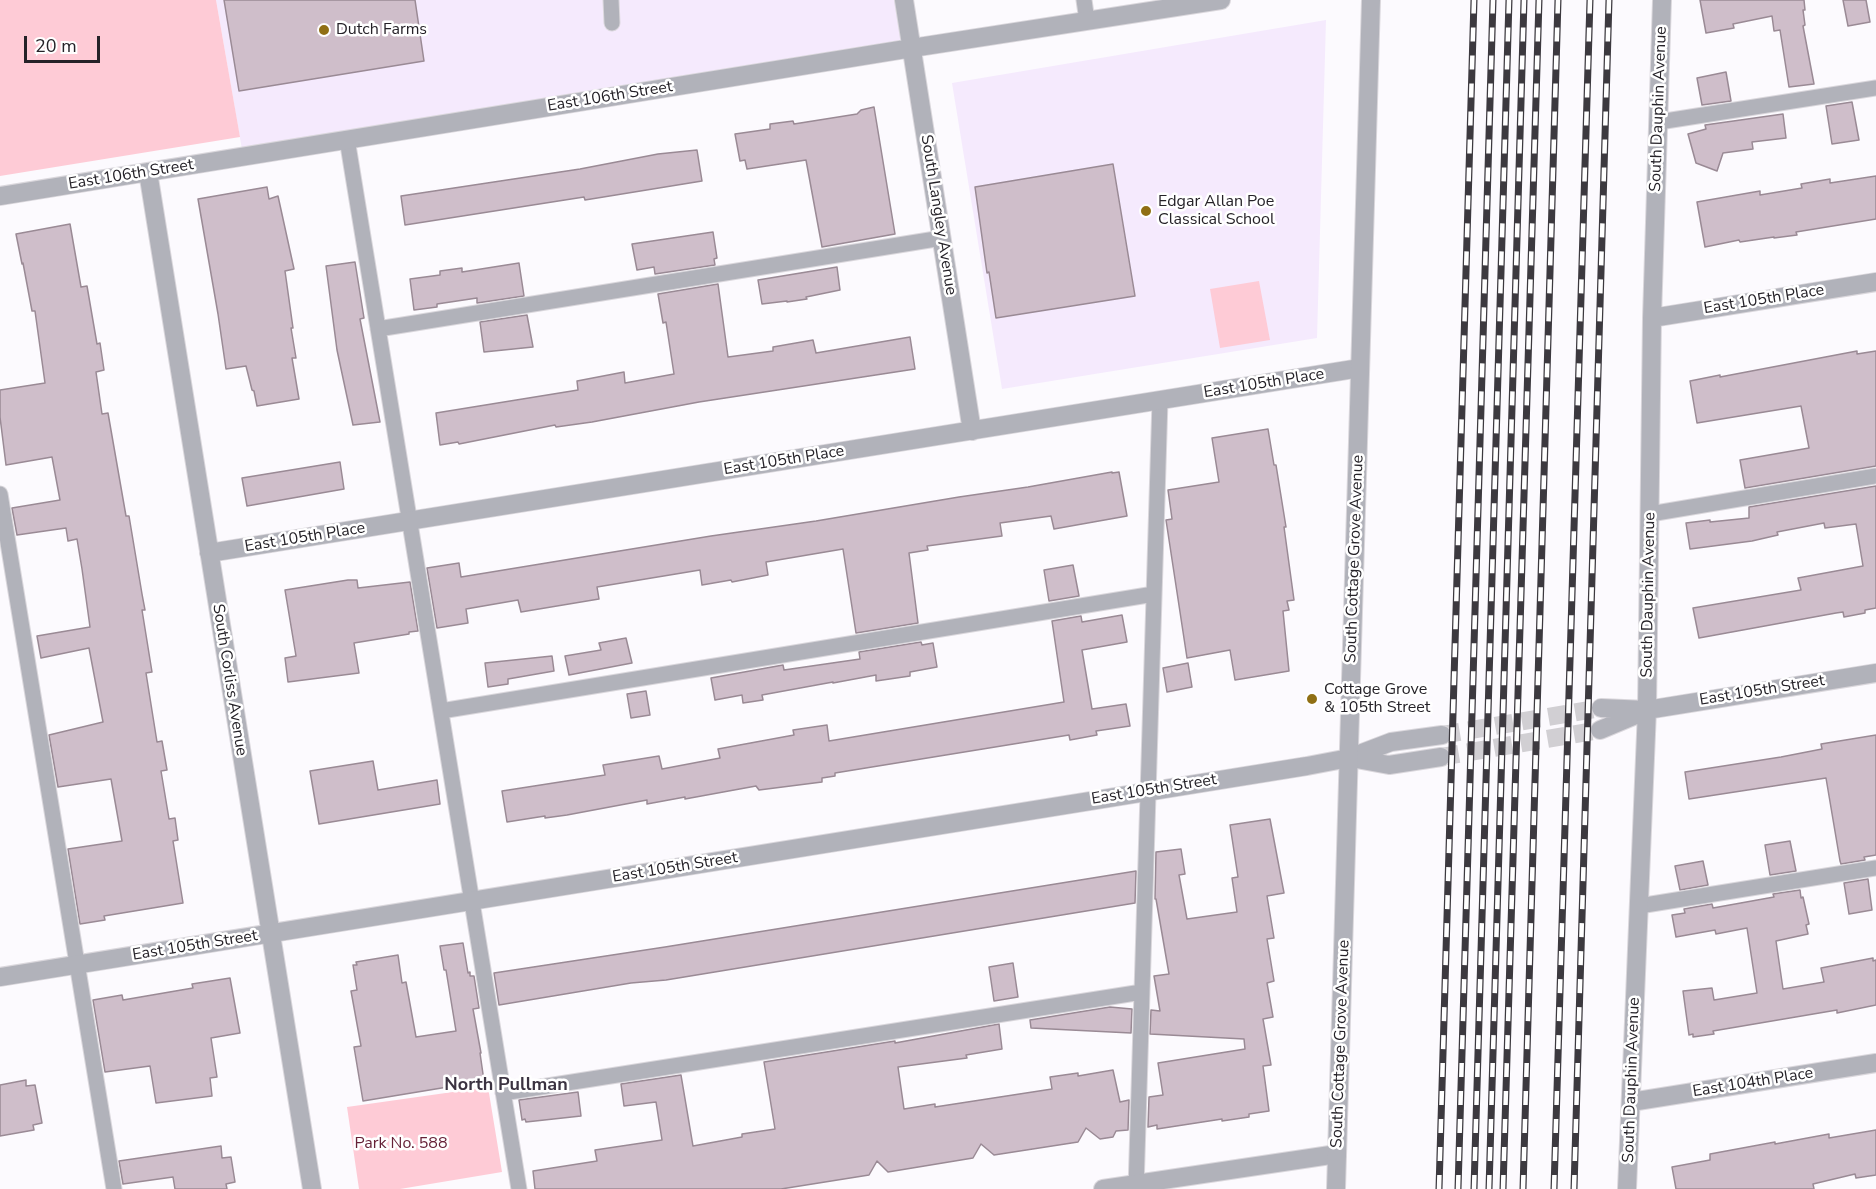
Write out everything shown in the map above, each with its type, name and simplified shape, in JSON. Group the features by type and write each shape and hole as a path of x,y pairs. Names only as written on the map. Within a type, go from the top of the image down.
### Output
{"street":[{"name":"South Langley Avenue","path":"904,0 972,431"},
{"name":"East 106th Street","path":"0,196 1221,0"},
{"name":"South Cottage Grove Avenue","path":"1336,1189 1371,0"},
{"name":"South Dauphin Avenue","path":"1628,1189 1647,710 1652,318 1662,0"},
{"name":"South Corliss Avenue","path":"148,172 312,1189"},
{"name":"East 105th Place","path":"1652,318 1876,282"},
{"name":"East 105th Place","path":"208,553 1360,368"},
{"name":"East 105th Street","path":"1601,708 1647,710 1876,673"},
{"name":"East 105th Street","path":"1600,730 1647,710"},
{"name":"East 105th Street","path":"0,977 1349,758 1390,742 1442,735"},
{"name":"East 105th Street","path":"1349,758 1389,765 1441,757"},
{"name":"East 104th Place","path":"1631,1102 1876,1063"},
{"path":"1102,1189 1136,1186 1337,1154"}],"lane":[{"path":"611,0 612,23"},
{"path":"1084,0 1087,21"},
{"path":"1659,122 1876,88"},
{"path":"347,139 519,1189"},
{"path":"378,329 942,238"},
{"path":"1136,1186 1160,400"},
{"path":"1650,514 1876,476"},
{"path":"0,494 114,1189"},
{"path":"441,711 1154,594"},
{"path":"1639,906 1876,868"},
{"path":"503,1093 1142,992"}],"shaded area":[{"path":"216,0 900,0 908,52 244,161"},
{"name":"Edgar Allan Poe Classical School","path":"1326,20 1317,338 1002,389 952,83"}],"green space":[{"path":"0,0 216,0 240,137 0,176"},
{"path":"1259,281 1270,340 1220,348 1210,289"},
{"name":"Park No. 588","path":"488,1087 502,1172 400,1189 359,1189 347,1107"}],"building":[{"name":"Dutch Farms","path":"224,0 415,0 424,61 239,91"},
{"path":"1700,0 1804,0 1805,25 1803,26 1814,84 1789,87 1780,30 1774,31 1772,16 1733,24 1734,28 1706,33"},
{"path":"1843,0 1866,0 1870,22 1848,26"},
{"path":"1726,72 1731,101 1702,105 1697,78"},
{"path":"1852,102 1859,140 1832,144 1826,106"},
{"path":"874,107 895,234 822,247 806,160 747,169 745,160 740,161 735,134 770,129 770,124 793,121 794,124 857,114 861,110"},
{"path":"1783,114 1786,138 1752,142 1753,149 1723,153 1717,171 1696,163 1688,134 1706,129 1705,125"},
{"path":"697,150 702,181 405,225 401,196 580,169 658,154"},
{"path":"1113,164 1135,296 996,318 975,187"},
{"path":"1876,176 1876,219 1796,232 1797,235 1740,242 1739,240 1705,247 1697,202 1760,191 1760,195 1802,188 1801,184 1830,179 1830,183"},
{"path":"267,187 269,199 278,196 294,269 285,271 296,358 292,358 299,399 257,406 246,366 226,369 198,199"},
{"path":"70,224 81,287 87,286 97,344 100,343 104,370 96,372 102,414 108,413 145,610 142,610 152,672 146,673 157,742 162,741 167,770 161,771 169,819 175,818 178,840 173,841 183,903 104,916 105,920 80,924 68,849 122,841 111,779 58,787 49,735 103,722 89,648 41,658 37,636 90,627 82,569 77,539 68,541 66,528 17,535 12,508 60,500 52,457 6,465 0,417 0,390 45,383 35,311 32,311 16,234"},
{"path":"713,232 717,258 714,259 715,265 655,274 654,267 637,270 632,244"},
{"path":"355,262 364,318 360,319 380,422 353,425 337,350 326,266"},
{"path":"519,263 524,296 477,303 477,298 414,310 410,279 440,275 440,271 462,268 462,272"},
{"path":"837,267 840,290 806,297 807,299 762,304 758,280"},
{"path":"718,284 728,357 773,351 773,347 813,340 816,353 910,337 915,369 699,402 592,422 556,427 555,425 459,444 458,442 440,445 436,413 578,390 577,381 624,372 625,383 674,374 666,322 663,323 658,294"},
{"path":"527,315 533,347 484,352 480,322"},
{"path":"1857,351 1857,354 1876,351 1876,466 1745,488 1740,460 1809,448 1801,406 1697,423 1690,381"},
{"path":"1268,429 1286,527 1284,527 1294,600 1287,601 1289,610 1283,611 1289,671 1235,680 1230,650 1187,658 1166,520 1172,519 1168,490 1219,482 1212,438"},
{"path":"340,462 344,489 247,506 242,478"},
{"path":"1119,472 1127,516 1054,529 1051,516 1000,523 1002,536 927,546 928,550 909,553 918,623 856,633 843,549 766,562 768,575 732,582 731,580 702,585 700,570 597,587 599,599 521,612 518,600 466,609 468,623 437,628 427,568 459,563 461,577"},
{"path":"1876,486 1876,608 1865,610 1865,613 1844,617 1843,612 1836,613 1699,638 1693,608 1801,590 1798,578 1863,566 1856,524 1825,528 1824,523 1777,532 1778,535 1752,541 1690,549 1686,523 1749,518 1749,507"},
{"path":"1073,565 1079,596 1049,601 1044,570"},
{"path":"357,580 358,588 410,582 418,631 354,643 359,673 288,682 285,658 296,656 285,590"},
{"path":"1122,615 1127,642 1082,650 1092,709 1126,704 1130,726 1096,731 1097,735 1070,740 1069,735 835,773 835,776 822,778 822,782 759,790 756,786 685,799 685,797 647,804 647,800 567,815 507,822 502,791 605,775 603,765 659,756 662,769 720,758 718,749 794,735 793,730 827,725 829,741 1064,702 1052,621 1081,616 1082,622"},
{"path":"626,638 632,663 569,675 565,656 601,650 599,643"},
{"path":"921,642 922,645 933,643 937,667 910,672 910,676 876,681 876,675 762,695 763,700 743,703 742,695 715,700 711,678 783,665 784,670 860,659 859,652"},
{"path":"552,656 554,671 508,679 508,684 488,687 485,663"},
{"path":"1188,663 1192,687 1167,692 1163,668"},
{"path":"646,691 650,715 631,718 627,694"},
{"path":"1876,735 1876,855 1864,857 1865,860 1841,864 1826,778 1689,799 1685,772 1781,757 1822,749 1821,744"},
{"path":"373,761 378,790 437,780 440,804 319,824 310,771"},
{"path":"1270,819 1284,893 1267,896 1274,938 1267,939 1274,981 1267,983 1273,1017 1263,1019 1271,1065 1263,1066 1269,1111 1222,1121 1222,1119 1157,1129 1157,1125 1148,1127 1149,1097 1163,1095 1158,1063 1245,1049 1244,1039 1150,1034 1151,1010 1160,1011 1154,976 1169,974 1155,899 1156,852 1181,849 1185,874 1179,875 1187,919 1237,912 1232,878 1238,877 1230,825"},
{"path":"1790,841 1796,871 1770,875 1765,845"},
{"path":"1703,861 1708,885 1680,890 1675,866"},
{"path":"1136,871 1135,903 499,1005 494,973"},
{"path":"1868,879 1872,910 1849,914 1844,883"},
{"path":"1800,890 1809,924 1806,925 1808,934 1776,941 1783,989 1824,982 1821,968 1873,958 1873,961 1876,960 1876,1005 1713,1031 1714,1034 1693,1037 1693,1034 1689,1035 1683,991 1712,988 1714,1000 1757,993 1747,928 1716,934 1715,930 1676,937 1672,915 1685,913 1684,909 1712,904 1713,908"},
{"path":"463,943 468,973 474,976 479,1008 473,1009 484,1081 363,1101 354,1047 361,1046 351,991 357,990 353,965 357,965 356,962 398,955 402,983 406,982 416,1037 456,1031 440,946"},
{"path":"1013,963 1018,997 994,1001 989,967"},
{"path":"230,978 240,1033 211,1038 217,1077 210,1078 212,1096 156,1103 150,1066 105,1072 93,1000 122,995 123,1000 193,988 192,984"},
{"path":"1110,1007 1132,1009 1131,1033 1031,1028 1030,1020"},
{"path":"999,1024 1002,1049 966,1055 967,1058 898,1067 904,1109 935,1104 935,1107 1052,1089 1050,1077 1078,1073 1078,1076 1113,1070 1120,1102 1129,1100 1128,1130 1116,1131 1113,1137 1100,1139 1086,1128 1078,1142 994,1155 981,1144 973,1158 888,1172 877,1161 869,1175 781,1189 535,1189 533,1171 597,1161 595,1150 662,1140 656,1102 624,1106 621,1084 681,1075 693,1146 742,1137 742,1134 775,1129 764,1062 895,1041 895,1043"},
{"path":"26,1080 26,1086 35,1085 42,1123 33,1125 34,1130 0,1136 0,1085"},
{"path":"578,1092 581,1116 526,1122 525,1119 522,1120 519,1100"},
{"path":"1876,1130 1876,1175 1856,1178 1855,1174 1813,1184 1814,1189 1676,1189 1672,1167 1710,1160 1710,1154 1829,1134 1829,1138"},
{"path":"221,1146 222,1158 231,1157 235,1182 226,1184 227,1189 175,1189 173,1177 123,1184 119,1161"}],"tunnel":[{"path":"1442,735 1601,708"},
{"path":"1441,757 1600,730"}],"railway":[{"path":"1439,1189 1474,0"},
{"path":"1458,1189 1493,0"},
{"path":"1474,1189 1509,0"},
{"path":"1489,1189 1524,0"},
{"path":"1503,1189 1539,0"},
{"path":"1523,1189 1558,0"},
{"path":"1554,1189 1590,0"},
{"path":"1574,1189 1609,0"}],"place":[{"name":"Dutch Farms","path":"324,30"},
{"name":"Edgar Allan Poe Classical School","path":"1146,211"},
{"name":"Cottage Grove & 105th Street","path":"1312,699"}],"district":[{"name":"North Pullman","path":"506,1086"}]}
